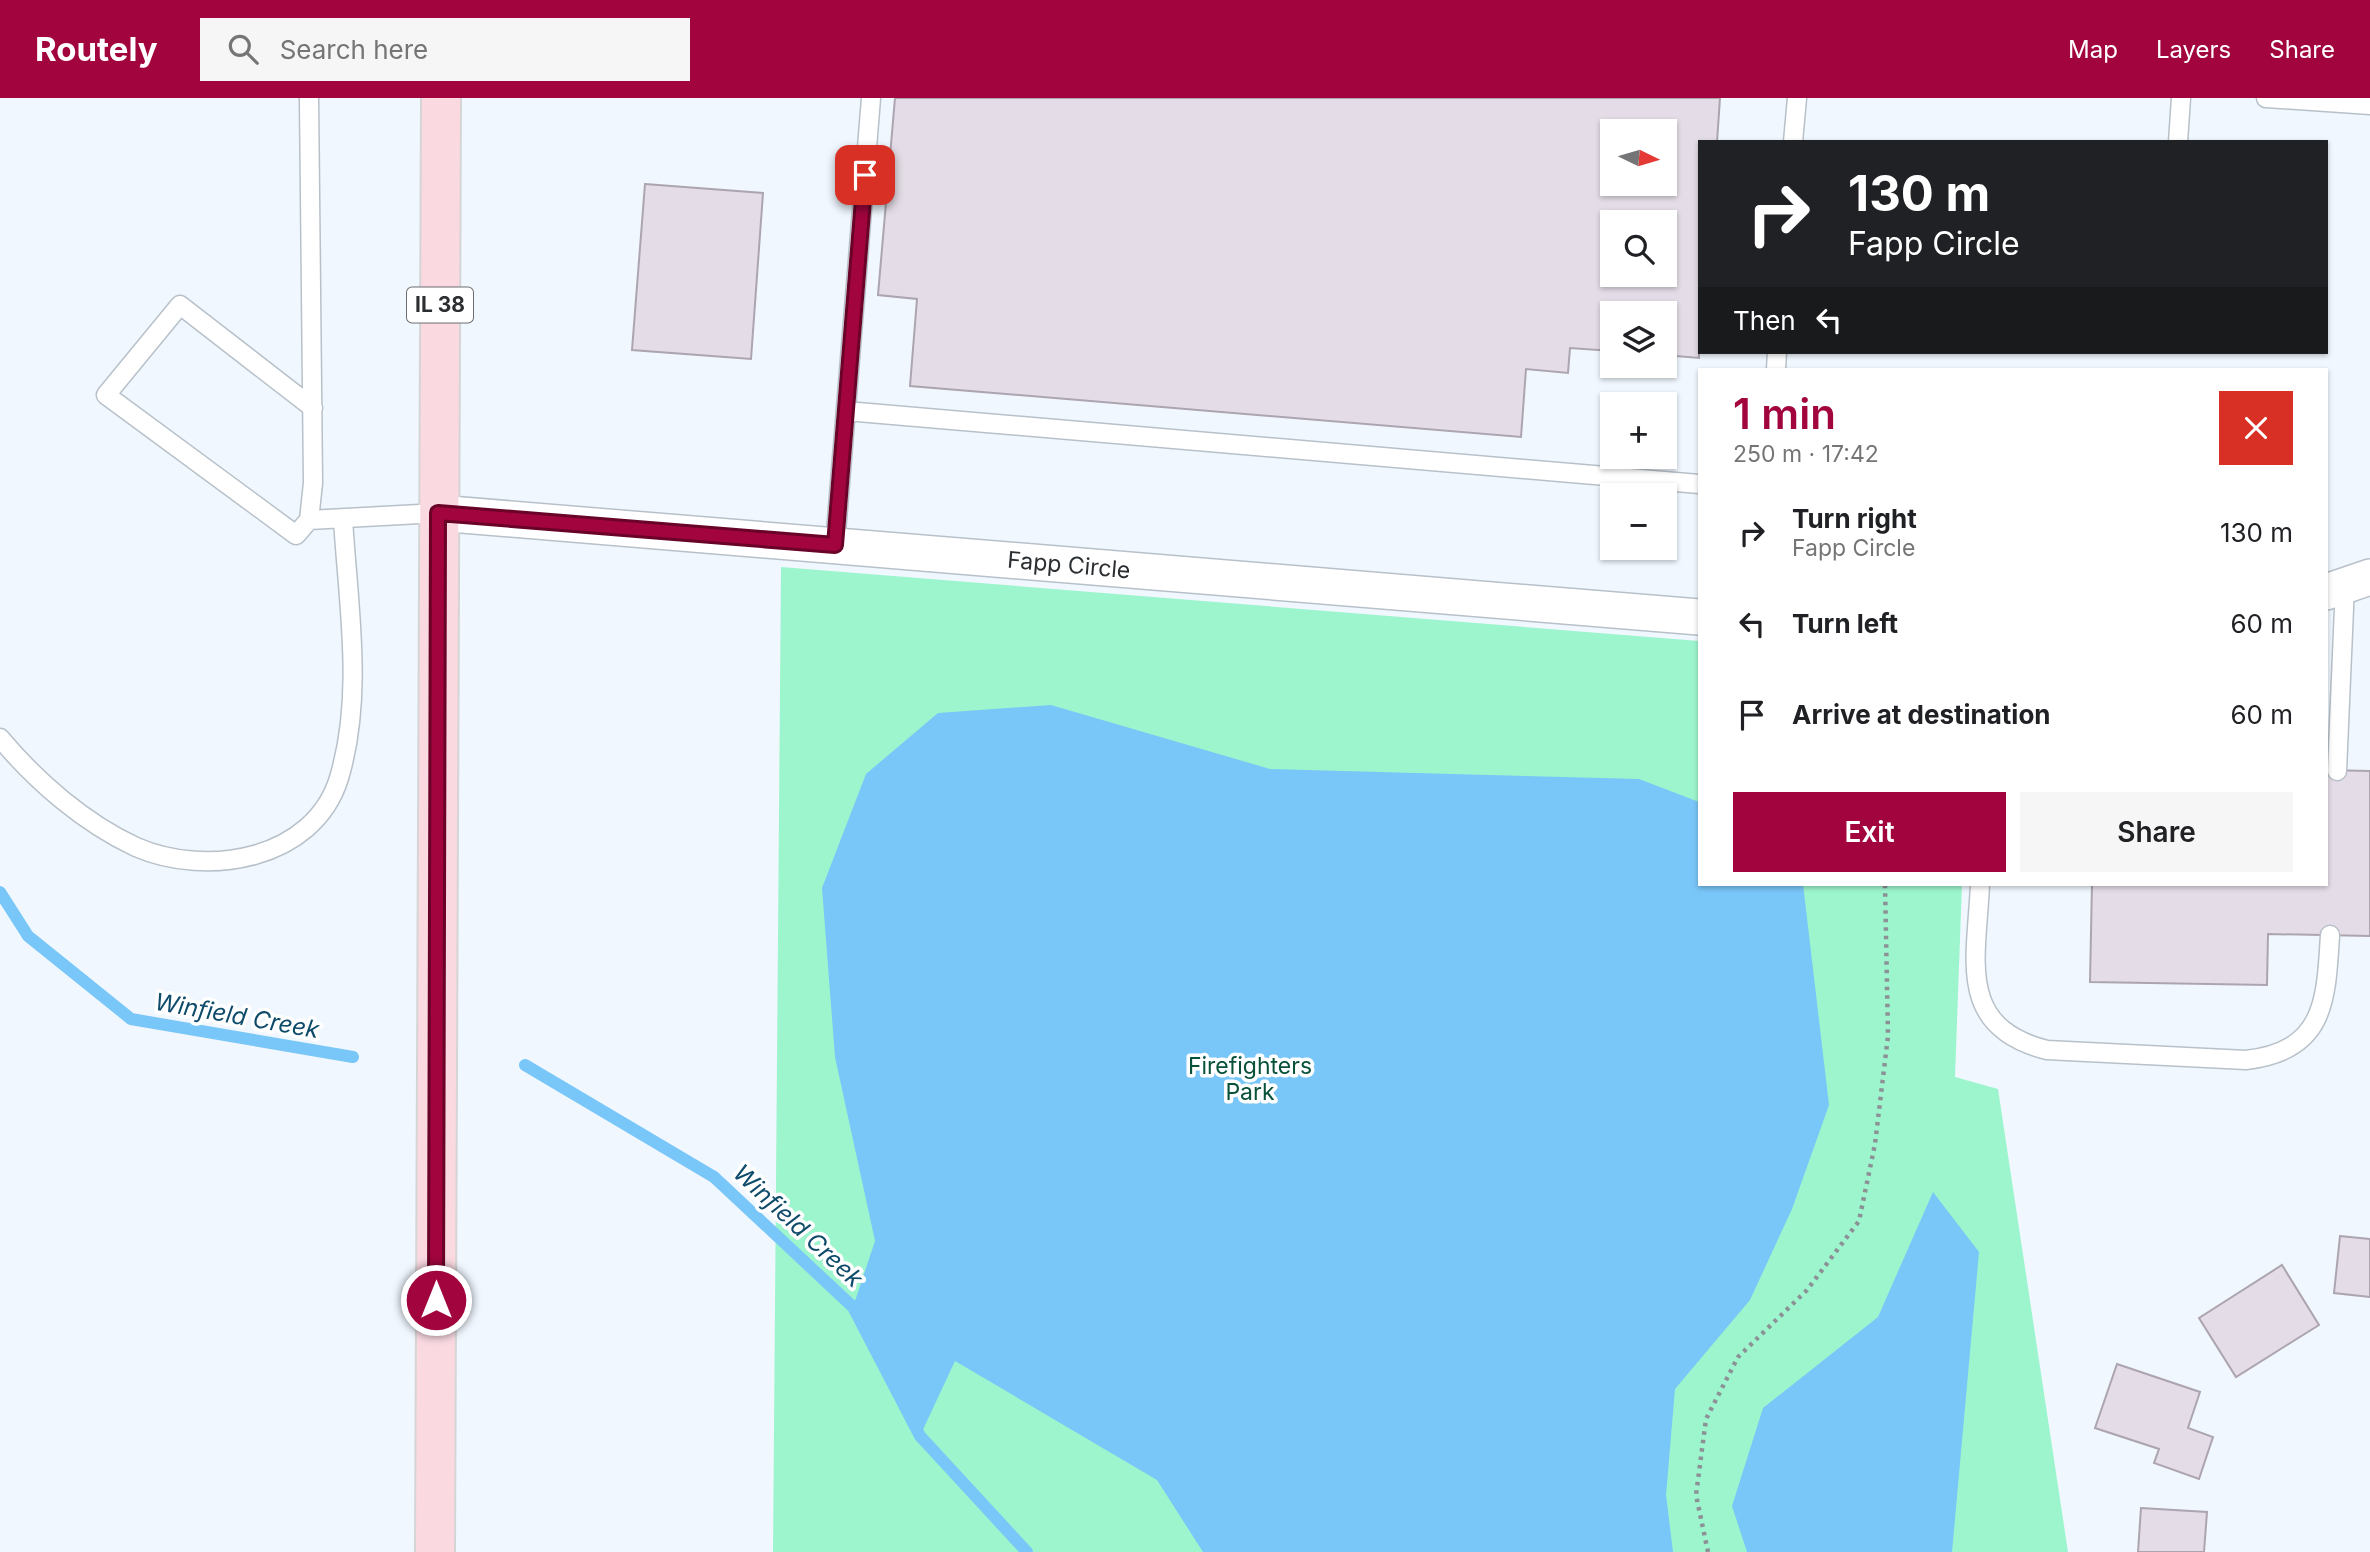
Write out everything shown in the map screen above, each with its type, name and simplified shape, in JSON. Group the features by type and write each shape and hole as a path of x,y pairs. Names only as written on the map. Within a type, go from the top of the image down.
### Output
{"main road":[{"name":"IL 38","path":"435,1552 441,98"}],"street":[{"name":"Fapp Circle","path":"438,513 1698,617"}],"lane":[{"path":"309,98 313,408 313,483 309,520 296,535 106,395 180,305 313,408"},
{"path":"835,545 871,98"},
{"path":"1793,140 1797,98"},
{"path":"2178,140 2181,98"},
{"path":"2266,98 2370,105"},
{"path":"846,411 1698,484"},
{"path":"309,520 438,513"},
{"path":"0,737 60,797 137,847 199,860 233,859 274,850 296,837 320,814 331,798 339,779 350,724 352,649 343,519"},
{"path":"2337,771 2347,585"},
{"path":"1980,886 1976,983 1984,1008 2000,1029 2021,1044 2048,1050 2246,1060 2269,1058 2290,1048 2308,1034 2320,1014 2327,991 2330,935"}],"path":[{"path":"1708,1552 1696,1495 1706,1419 1738,1357 1807,1290 1859,1221 1875,1144 1888,1036 1885,886"}],"green space":[{"name":"Firefighters Park","path":"781,567 1698,641 1698,886 1962,886 1955,1077 1998,1089 2068,1552 773,1552"}],"water":[{"name":"Firefighters Park","path":"1051,705 1270,769 1639,779 1698,802 1698,886 1803,886 1829,1105 1792,1209 1750,1300 1675,1389 1666,1495 1673,1552 1203,1552 1157,1480 955,1361 920,1436 853,1307 875,1241 835,1057 822,888 866,774 938,713"},
{"path":"1933,1192 1979,1252 1952,1552 1747,1552 1732,1506 1763,1408 1878,1317"}],"building":[{"path":"895,98 1720,98 1717,140 1698,140 1699,358 1677,356 1677,301 1600,301 1600,350 1570,348 1568,373 1526,369 1521,437 910,386 917,299 878,295"},
{"path":"645,184 763,193 751,359 632,350"},
{"path":"2328,770 2370,771 2370,936 2268,934 2267,985 2090,982 2092,886 2328,886"},
{"path":"2340,1236 2370,1239 2370,1297 2334,1293"},
{"path":"2282,1265 2319,1325 2236,1377 2199,1318"},
{"path":"2117,1364 2200,1392 2188,1428 2213,1437 2199,1479 2154,1463 2159,1449 2095,1428"},
{"path":"2141,1508 2207,1512 2204,1552 2138,1552"}],"waterway":[{"name":"Winfield Creek","path":"0,892 28,936 131,1019 353,1057"},
{"name":"Winfield Creek","path":"525,1065 714,1177 853,1307 920,1436 1027,1552"}],"route":[{"path":"436,1300 438,513 835,545 865,175"}]}
